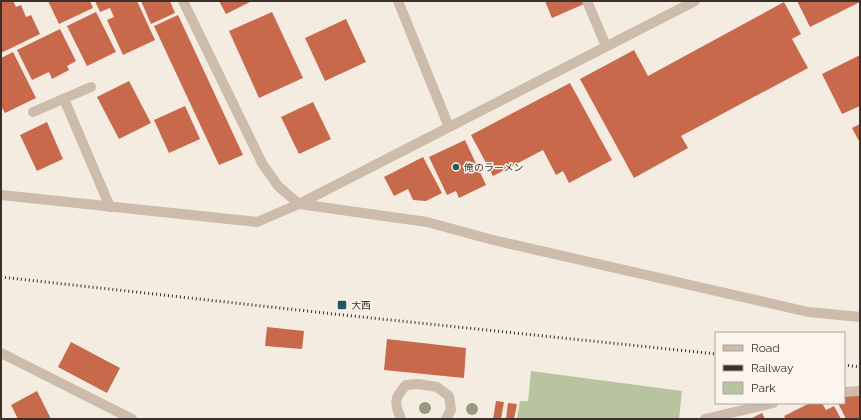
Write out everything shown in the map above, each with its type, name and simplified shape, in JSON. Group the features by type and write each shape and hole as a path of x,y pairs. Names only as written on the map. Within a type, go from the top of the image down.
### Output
{"street":[{"path":"183,1 262,163 278,186 299,204 427,222 493,240 808,312 860,318"},
{"path":"398,1 449,127"},
{"path":"587,1 606,46"},
{"path":"1,195 257,222 299,204 694,1"},
{"path":"33,112 92,87"},
{"path":"64,99 110,207"},
{"path":"1,353 132,419"},
{"path":"401,419 396,407 397,394 406,385 418,384 438,387 449,396 451,410 446,419"},
{"path":"845,392 860,391"},
{"path":"705,419 769,404"}],"green space":[{"path":"531,371 682,391 679,419 517,419 520,401 528,401"}],"building":[{"path":"1,1 13,1 16,7 21,5 26,17 31,15 40,34 1,53"},
{"path":"48,1 90,1 93,8 59,24"},
{"path":"95,1 137,1 155,40 123,55 107,20 114,17 110,8 100,12"},
{"path":"141,1 170,1 175,13 151,24"},
{"path":"219,1 252,1 226,14"},
{"path":"545,1 582,1 584,4 552,18"},
{"path":"797,1 860,1 860,2 810,27"},
{"path":"784,2 801,34 792,39 808,68 681,136 688,148 634,178 580,79 634,50 648,76"},
{"path":"96,12 116,52 87,66 67,26"},
{"path":"272,12 303,78 259,98 229,31"},
{"path":"178,15 243,155 219,165 154,26"},
{"path":"346,19 366,62 325,81 305,38"},
{"path":"60,29 76,61 67,66 69,70 52,79 49,72 32,80 17,50"},
{"path":"13,52 36,98 5,113 1,106 1,58"},
{"path":"860,55 860,106 842,114 822,74"},
{"path":"129,81 151,123 119,139 97,97"},
{"path":"570,83 612,160 569,183 563,171 556,175 543,150 493,176 471,135"},
{"path":"313,102 331,139 299,154 281,117"},
{"path":"185,106 200,139 169,153 154,120"},
{"path":"47,122 63,159 37,171 20,135"},
{"path":"860,124 860,143 852,128"},
{"path":"465,140 486,185 459,198 456,191 447,195 429,157"},
{"path":"423,157 442,193 426,201 413,200 408,189 394,196 384,177"},
{"path":"267,327 304,331 302,349 265,346"},
{"path":"387,339 466,348 464,378 384,370"},
{"path":"71,342 120,368 107,393 58,367"},
{"path":"37,391 51,419 18,419 11,405"},
{"path":"860,394 860,419 846,419 838,404 845,404 845,395"},
{"path":"496,401 504,402 501,419 493,419"},
{"path":"508,403 517,404 514,419 506,419"},
{"path":"808,404 823,404 826,410 834,406 841,419 786,419 784,416"},
{"path":"762,413 765,419 750,419"}],"railway":[{"path":"1,277 715,354"},
{"path":"845,365 860,367"}],"place":[{"name":"俺のラーメン","path":"456,167"},
{"name":"大西","path":"342,305"}]}
